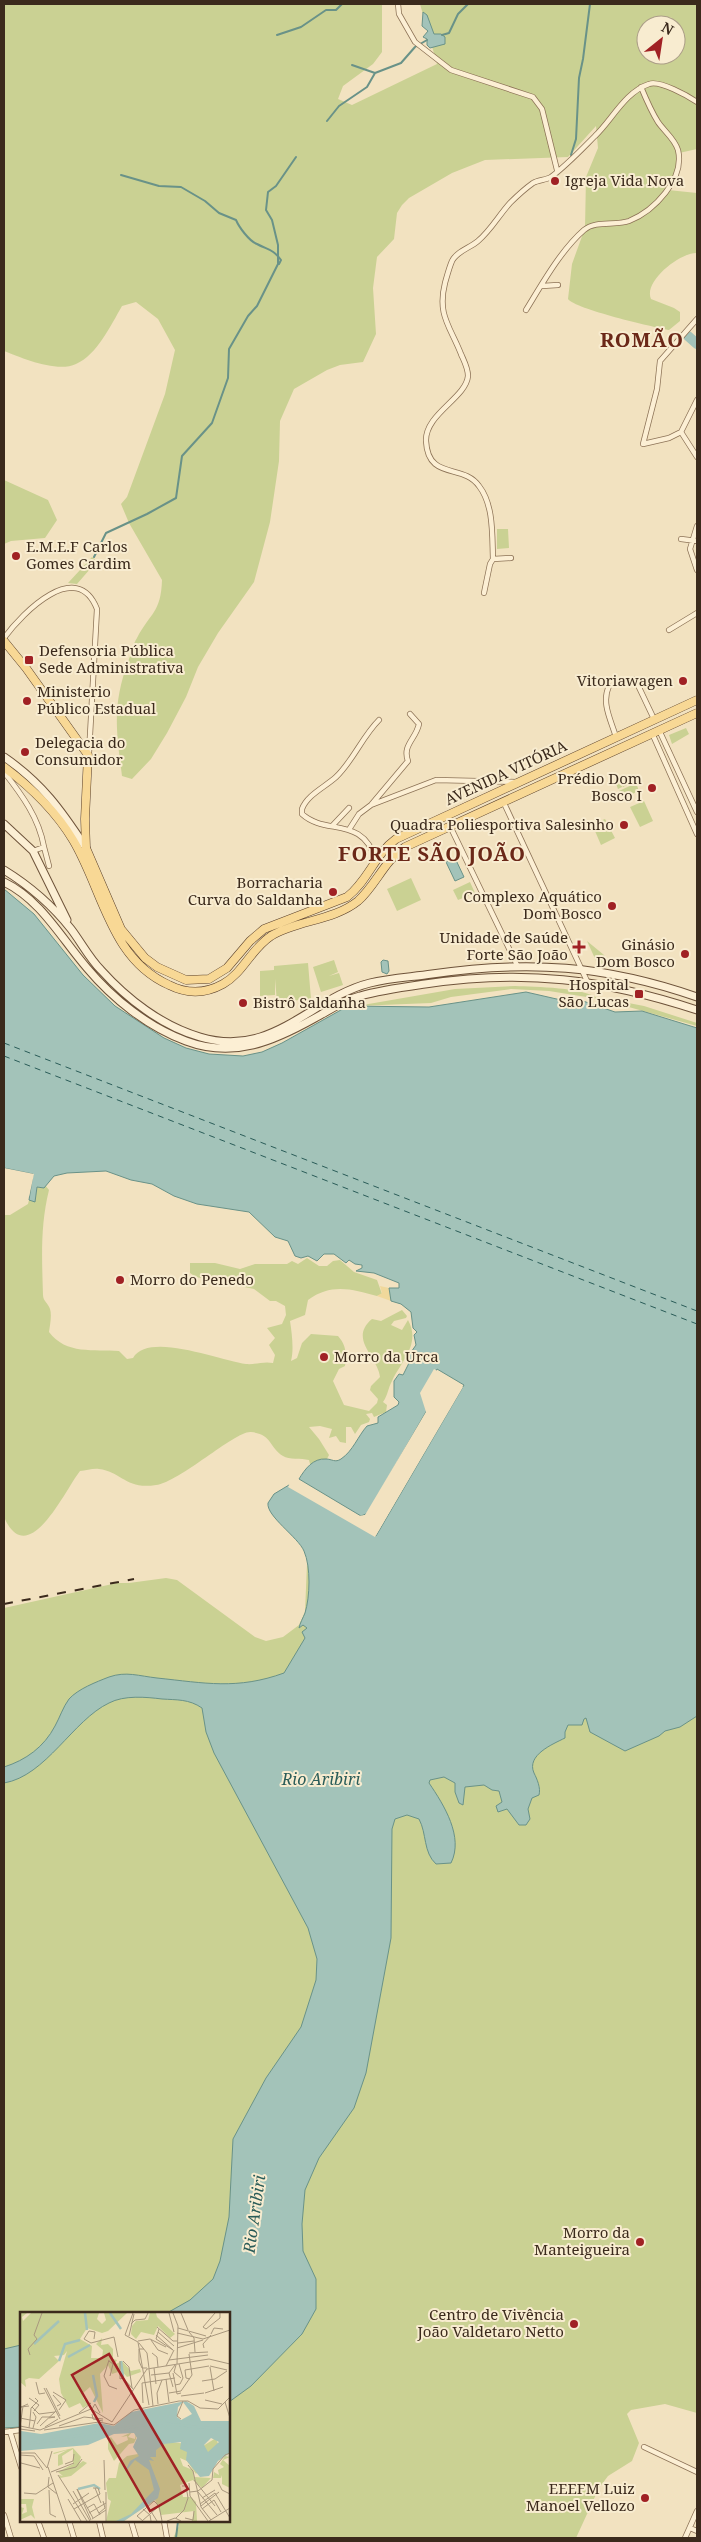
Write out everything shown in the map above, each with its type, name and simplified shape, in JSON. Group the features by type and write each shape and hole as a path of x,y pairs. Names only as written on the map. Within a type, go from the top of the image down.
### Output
{"main road":[{"path":"4,640 88,755 86,848"},
{"name":"AVENIDA VITÓRIA","path":"86,848 121,929 145,958 168,974 195,981 209,979 220,974 264,929 347,897 358,887 385,848 401,836 697,700"},
{"name":"AVENIDA VITÓRIA","path":"4,767 46,802 74,842 114,931 129,954 148,973 162,982 178,990 203,992 224,984 270,937 354,904 364,895 397,853 450,826 697,713"},
{"path":"651,721 656,732"},
{"path":"4,757 44,789 65,814 86,848"},
{"path":"4,824 33,851 71,930"},
{"path":"4,870 48,903 71,930 100,970 130,998 161,1020 182,1031 202,1038 224,1040 258,1038 276,1032 348,991 369,983 477,968 517,965 581,968 666,985 697,997"},
{"path":"4,882 34,904 87,969 115,997 137,1015 187,1042 213,1048 261,1044 279,1038 341,1003 360,996 407,987 496,976 554,977 587,981 655,996 697,1010"}],"street":[{"path":"398,4 399,14 415,42 451,70 534,97 542,109 557,170"},
{"path":"484,593 493,559 491,522 487,504 480,486 464,475 443,471 438,467 429,456 426,440 435,420 464,386 468,378 466,366 442,311 441,301 451,262 457,255 478,241 510,203 532,184 550,177 569,163 603,128 632,94 641,87 652,83 668,88 697,102"},
{"path":"526,310 567,249 584,230 592,225 629,220 643,213 662,197 675,176 678,150 650,108 641,87"},
{"path":"542,286 558,285"},
{"path":"697,319 660,361 657,389 643,444 669,438 681,432 697,400"},
{"path":"681,432 697,457"},
{"path":"697,526 691,542 690,556 697,570"},
{"path":"681,539 691,542 697,541"},
{"path":"493,559 512,558"},
{"path":"4,640 19,620 58,590 72,586 85,590 93,599 97,609 88,755"},
{"path":"669,630 697,613"},
{"path":"634,679 651,721"},
{"path":"609,686 605,694 606,706 616,737"},
{"path":"371,805 408,761 405,753 407,746 419,724 410,714"},
{"path":"376,860 372,848 350,828 332,826 311,820 302,814 304,804 338,775 369,730 379,720"},
{"path":"656,732 697,812"},
{"path":"656,732 697,834"},
{"path":"4,772 24,798 38,823 49,866"},
{"path":"350,828 359,814 371,805 436,780 519,782"},
{"path":"378,795 384,800"},
{"path":"503,802 587,981"},
{"path":"332,826 349,808"},
{"path":"450,826 517,965"},
{"path":"33,851 44,848"},
{"path":"372,848 385,848 397,853"},
{"path":"4,2432 20,2430"},
{"path":"10,2431 20,2464"},
{"path":"644,2447 697,2472"},
{"path":"685,2538 697,2511"},
{"path":"4,2514 11,2538"},
{"path":"38,2522 44,2538"},
{"path":"69,2522 74,2538"},
{"path":"99,2522 103,2538"},
{"path":"131,2522 136,2538"},
{"path":"164,2522 166,2538"},
{"path":"690,2528 697,2531"}],"green space":[{"path":"4,4 382,4 382,52 373,64 343,86 338,99 352,105 437,64 420,4 697,4 697,149 679,153 679,162 668,190 697,193 697,253 682,257 673,262 658,276 650,292 651,299 680,312 680,321 669,330 632,322 584,308 568,299 572,264 585,228 586,177 598,148 596,126 568,157 485,160 452,173 409,198 397,213 394,239 377,257 373,288 376,334 363,362 340,365 327,370 294,389 280,421 279,461 270,522 254,582 218,633 198,667 186,697 151,759 132,779 122,776 117,730 120,690 136,640 160,599 162,580 129,523 121,504 127,497 165,394 175,350 158,319 136,302 122,306 97,347 84,360 76,364 59,367 30,361 4,351"},
{"path":"4,480 48,500 57,520 45,538 11,541 4,544"},
{"path":"497,529 508,529 509,548 497,549"},
{"path":"92,557 97,561 77,584 68,583"},
{"path":"686,728 689,734 672,744 669,735"},
{"path":"632,774 635,781 623,787 621,783 622,787 618,789 615,781"},
{"path":"636,783 639,791 623,798 619,791"},
{"path":"644,801 653,821 640,827 630,807"},
{"path":"605,819 615,838 601,845 592,824"},
{"path":"411,878 421,900 397,911 387,889"},
{"path":"470,882 475,893 458,900 453,890"},
{"path":"587,941 604,955 608,962 603,964 597,963"},
{"path":"334,960 338,972 329,976 339,973 343,985 321,992 313,967"},
{"path":"308,963 311,999 277,1002 275,979 275,995 260,996 260,971 274,970 274,966"},
{"path":"515,986 571,990 592,995 599,999 549,991 511,989 451,997 431,1003 357,1006 455,989"},
{"path":"618,1001 644,1006 697,1023 697,1026 618,1004"},
{"path":"45,1185 49,1190 43,1230 43,1295 51,1311 49,1332 56,1339 72,1348 119,1351 127,1359 133,1358 141,1350 154,1347 169,1347 246,1364 273,1363 275,1355 269,1345 275,1338 267,1328 282,1324 286,1315 285,1306 276,1301 270,1301 254,1289 196,1277 190,1273 190,1263 215,1263 240,1269 255,1264 287,1264 292,1261 298,1264 307,1258 319,1266 327,1266 333,1261 340,1260 354,1272 377,1280 382,1294 377,1296 359,1291 333,1289 308,1300 305,1315 290,1321 293,1347 291,1361 297,1358 302,1343 311,1334 338,1336 344,1346 346,1362 345,1366 339,1369 333,1381 344,1405 369,1411 377,1403 378,1399 370,1390 371,1386 380,1377 363,1341 365,1326 372,1319 381,1321 402,1310 407,1316 406,1318 394,1321 391,1325 402,1330 408,1320 412,1337 411,1344 409,1352 396,1373 383,1402 387,1405 386,1412 374,1417 372,1413 366,1414 370,1419 369,1422 361,1425 355,1434 351,1427 346,1427 346,1443 340,1442 336,1436 329,1438 332,1429 320,1426 309,1427 329,1455 327,1459 310,1464 309,1460 283,1456 263,1435 251,1432 233,1439 179,1475 156,1485 138,1485 113,1473 99,1469 80,1471 56,1508 35,1532 24,1536 14,1532 4,1517 4,1215 10,1215 28,1204 29,1200 35,1201 37,1187 43,1188"},
{"path":"307,1564 697,1649 697,2413 665,2404 631,2410 627,2414 639,2443 632,2461 608,2476 599,2488 576,2538 173,2538 179,2526 178,2522 230,2522 230,2312 20,2312 20,2427 4,2428 4,1608 117,1583 166,1578 177,1580 255,1637 266,1641 283,1637 299,1625 305,1612"}],"sand":[{"path":"380,1286 389,1288 391,1301 377,1296 382,1293"}],"water":[{"path":"423,12 427,15 434,34 441,34 445,37 445,44 430,48 427,45 427,39 423,37 428,31 422,26"},
{"path":"455,858 464,877 455,881 446,862"},
{"name":"Rio Aribiri","path":"4,889 34,914 83,975 115,1006 164,1038 186,1048 209,1054 243,1056 262,1052 348,1006 429,1007 526,992 561,1000 583,1001 615,1012 642,1011 697,1028 697,1716 680,1727 665,1731 659,1736 625,1751 590,1732 586,1718 582,1725 568,1725 565,1738 542,1751 534,1761 533,1767 539,1795 532,1798 528,1809 530,1819 526,1825 519,1825 507,1809 498,1812 496,1806 502,1802 499,1791 492,1790 484,1785 465,1787 463,1805 459,1803 455,1792 455,1783 444,1777 430,1780 429,1783 441,1801 454,1832 455,1843 451,1863 436,1864 432,1859 419,1819 407,1815 395,1819 392,1829 391,1938 366,2073 354,2108 319,2158 305,2190 302,2224 303,2251 316,2279 316,2309 302,2334 251,2386 230,2401 230,2312 169,2312 190,2300 213,2279 220,2261 229,2217 233,2139 266,2078 301,2027 316,1980 317,1959 308,1928 214,1753 206,1732 202,1708 197,1705 183,1700 135,1697 115,1700 96,1711 83,1722 33,1770 19,1778 4,1783 4,1767 20,1761 40,1746 51,1734 65,1705 73,1695 109,1677 127,1674 221,1684 251,1682 284,1673 305,1638 302,1632 307,1628 303,1625 299,1628 307,1606 309,1573 301,1545 272,1514 268,1503 274,1494 289,1485 376,1536 464,1385 437,1369 424,1391 427,1410 368,1513 361,1516 299,1479 307,1468 317,1460 337,1461 341,1459 349,1452 367,1426 378,1423 378,1417 398,1405 399,1402 394,1397 394,1381 399,1374 403,1375 410,1361 408,1359 416,1345 414,1335 417,1332 413,1328 411,1312 401,1304 391,1301 389,1288 399,1288 399,1283 374,1273 356,1271 362,1268 362,1265 355,1264 349,1260 346,1263 334,1254 324,1254 317,1261 308,1256 301,1258 295,1256 288,1241 275,1237 249,1212 197,1204 174,1196 152,1184 131,1180 106,1171 67,1173 54,1176 44,1188 37,1187 35,1202 29,1200 33,1174 4,1168"},
{"path":"383,960 388,961 389,971 387,974 382,972 381,962"},
{"path":"20,2345 20,2427 4,2428 4,2349"}],"pier":[{"path":"4,1168 34,1174 29,1197 27,1197 31,1176 4,1171"},
{"path":"434,1369 463,1387 375,1537 288,1487 290,1483 375,1533 461,1386 438,1372 426,1392 430,1411 370,1515 360,1518 297,1480 359,1516 365,1515 426,1412 420,1393"}],"waterway":[{"path":"277,35 301,27 326,10 336,10 342,4"},
{"path":"442,35 449,33 458,14 468,4"},
{"path":"571,155 576,139 579,78 590,4"},
{"path":"327,121 339,106 367,87 375,73 401,63 415,47 427,40"},
{"path":"352,65 375,73"},
{"path":"94,557 106,533 176,498 182,456 212,423 228,378 229,349 248,316 257,306 278,264 278,245 272,220 266,210 268,192 276,186 296,157"},
{"path":"121,175 159,186 181,187 205,201 219,213 236,220 251,240 278,256 281,260 279,264"},
{"path":"688,336 697,344"},
{"path":"176,2538 178,2522"}],"ferry route":[{"path":"4,1043 697,1311"},
{"path":"4,1056 697,1324"}],"railway":[{"path":"4,1604 134,1579"}],"place":[{"name":"Igreja Vida Nova","path":"555,181"},
{"name":"E.M.E.F Carlos Gomes Cardim","path":"16,556"},
{"name":"Defensoria Pública Sede Administrativa","path":"29,660"},
{"name":"Vitoriawagen","path":"683,681"},
{"name":"Ministerio Público Estadual","path":"27,701"},
{"name":"Delegacia do Consumidor","path":"25,752"},
{"name":"Prédio Dom Bosco I","path":"652,788"},
{"name":"Quadra Poliesportiva Salesinho","path":"624,825"},
{"name":"Borracharia Curva do Saldanha","path":"333,892"},
{"name":"Complexo Aquático Dom Bosco","path":"612,906"},
{"name":"Unidade de Saúde Forte São João","path":"579,947"},
{"name":"Ginásio Dom Bosco","path":"685,954"},
{"name":"Hospital São Lucas","path":"639,994"},
{"name":"Bistrô Saldanha","path":"243,1003"},
{"name":"Morro do Penedo","path":"120,1280"},
{"name":"Morro da Urca","path":"324,1357"},
{"name":"Morro da Manteigueira","path":"640,2242"},
{"name":"Centro de Vivência João Valdetaro Netto","path":"574,2324"},
{"name":"EEEFM Luiz Manoel Vellozo","path":"645,2498"}],"district":[{"name":"ROMÃO","path":"642,340"},
{"name":"FORTE SÃO JOÃO","path":"432,854"}]}
